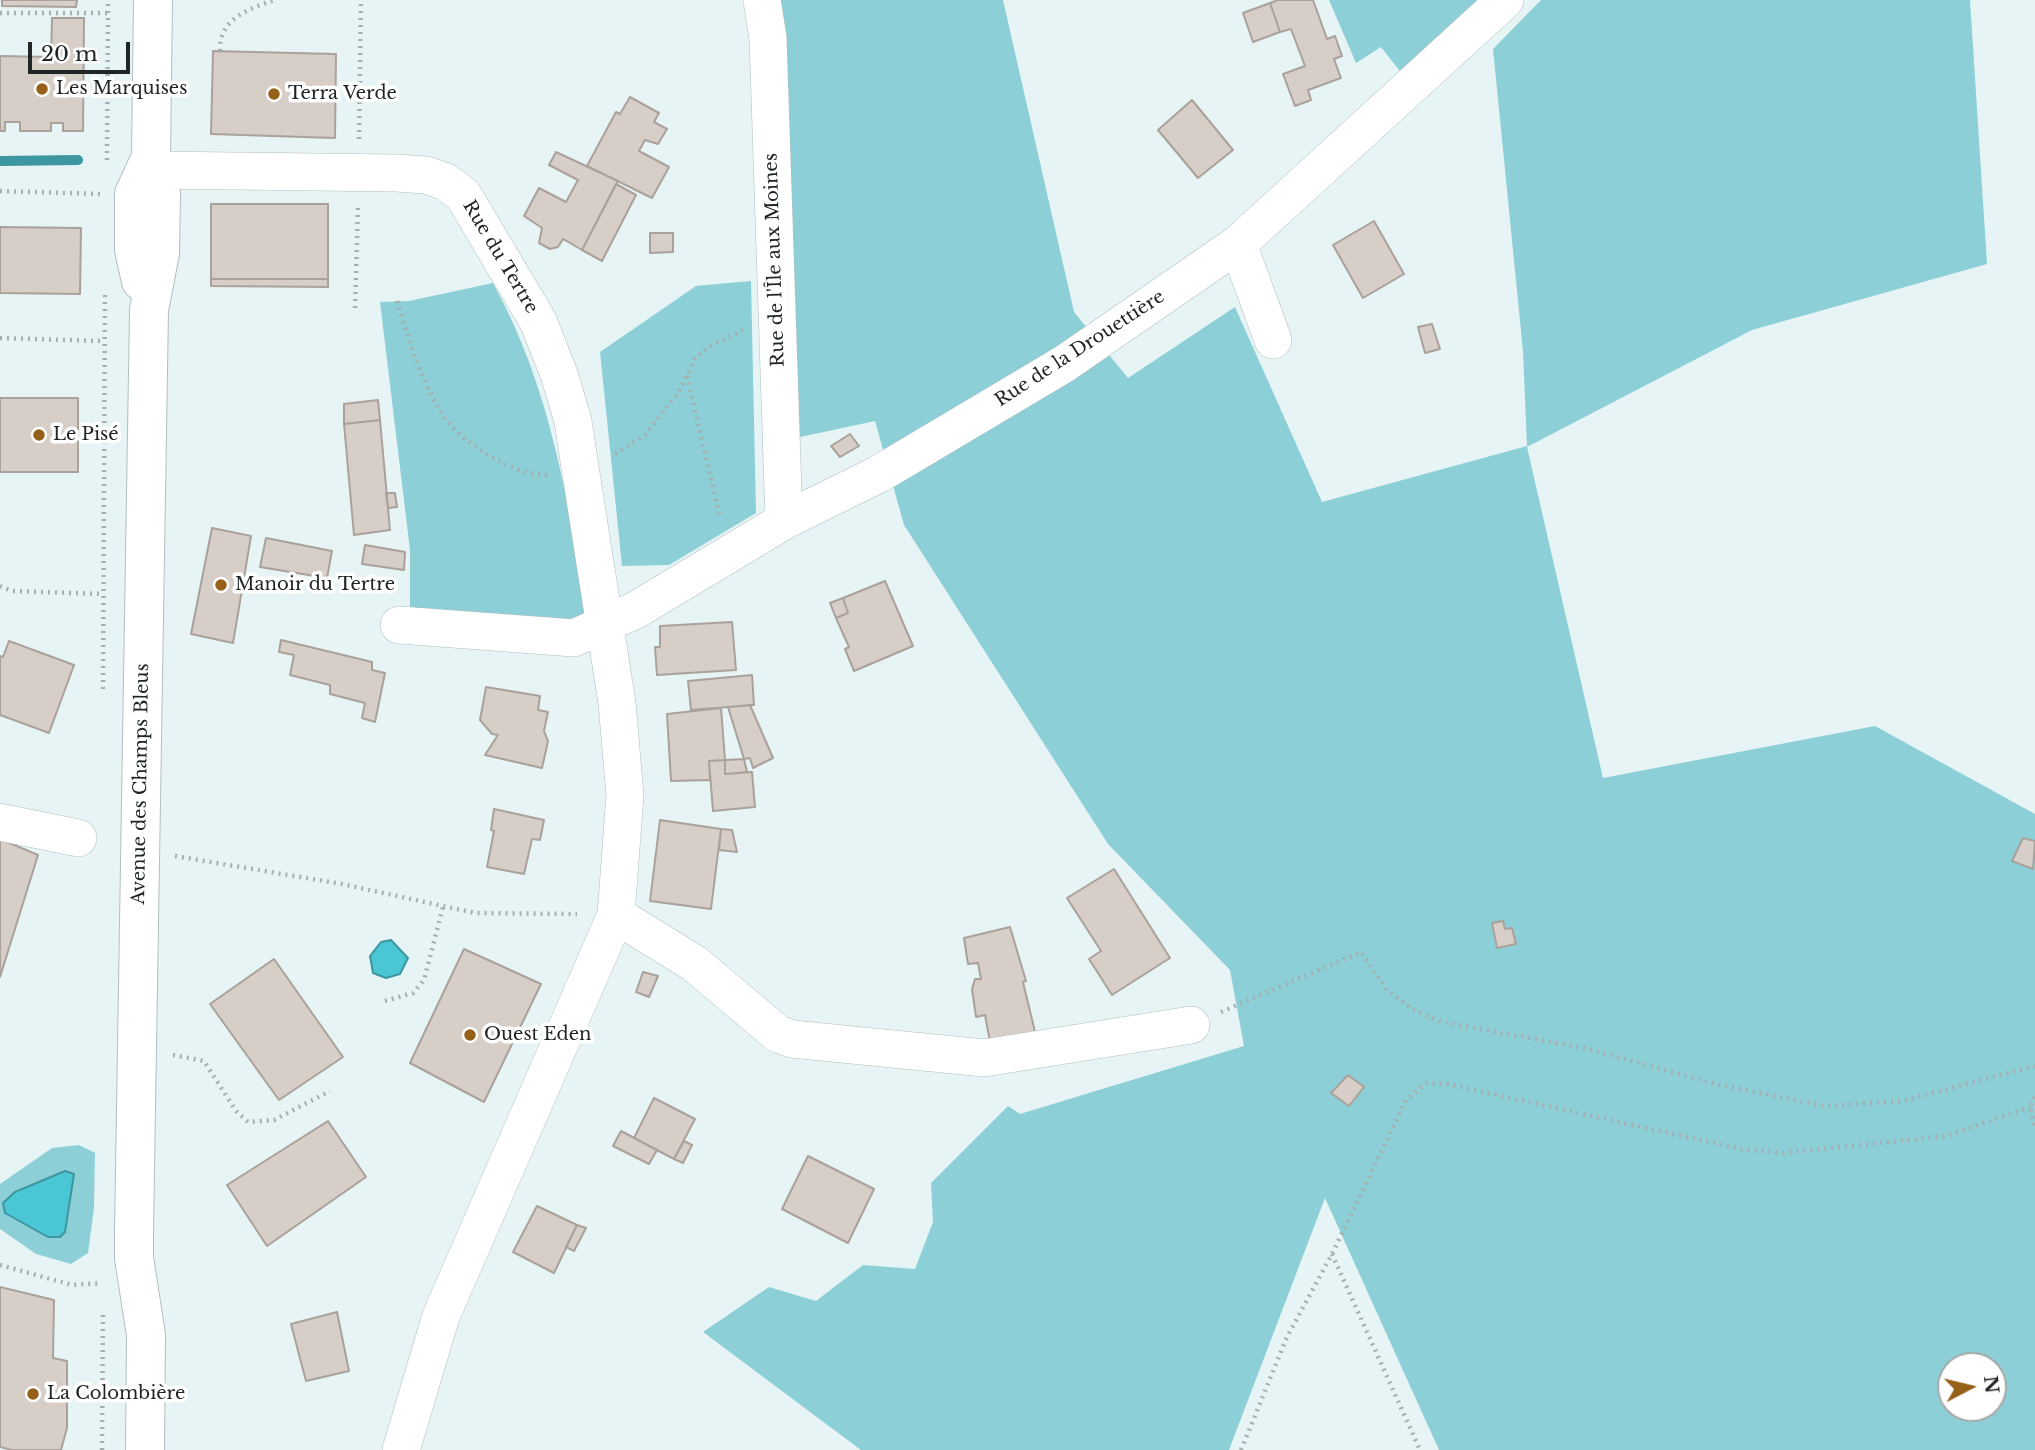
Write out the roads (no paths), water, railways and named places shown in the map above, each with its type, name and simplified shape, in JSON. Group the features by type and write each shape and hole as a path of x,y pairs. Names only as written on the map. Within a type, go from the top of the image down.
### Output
{"main road":[{"name":"Avenue des Champs Bleus","path":"119,1450 119,1342 134,1258 149,310 134,250 134,194 153,163 153,0"},
{"name":"Avenue des Champs Bleus","path":"134,1258 146,1335 145,1450"}],"street":[{"name":"Rue de l'Île aux Moines","path":"762,0 768,38 784,521"},
{"name":"Rue de la Drouettière","path":"399,625 574,638 636,610 784,521 879,474 1064,363 1238,244 1505,0"},
{"name":"Rue du Tertre","path":"153,163 426,174 446,181 463,195 538,321 559,374 573,421 617,703 625,795 616,915 440,1316 401,1450"},
{"path":"1238,244 1273,340"},
{"path":"0,822 78,838"},
{"path":"616,915 695,964 778,1034 792,1039 984,1058 1191,1025"}],"waterway":[{"path":"0,161 78,160"}],"place":[{"name":"Les Marquises","path":"42,89"},
{"name":"Terra Verde","path":"274,94"},
{"name":"Le Pisé","path":"39,435"},
{"name":"Manoir du Tertre","path":"221,585"},
{"name":"Ouest Eden","path":"470,1035"},
{"name":"La Colombière","path":"33,1394"}]}
